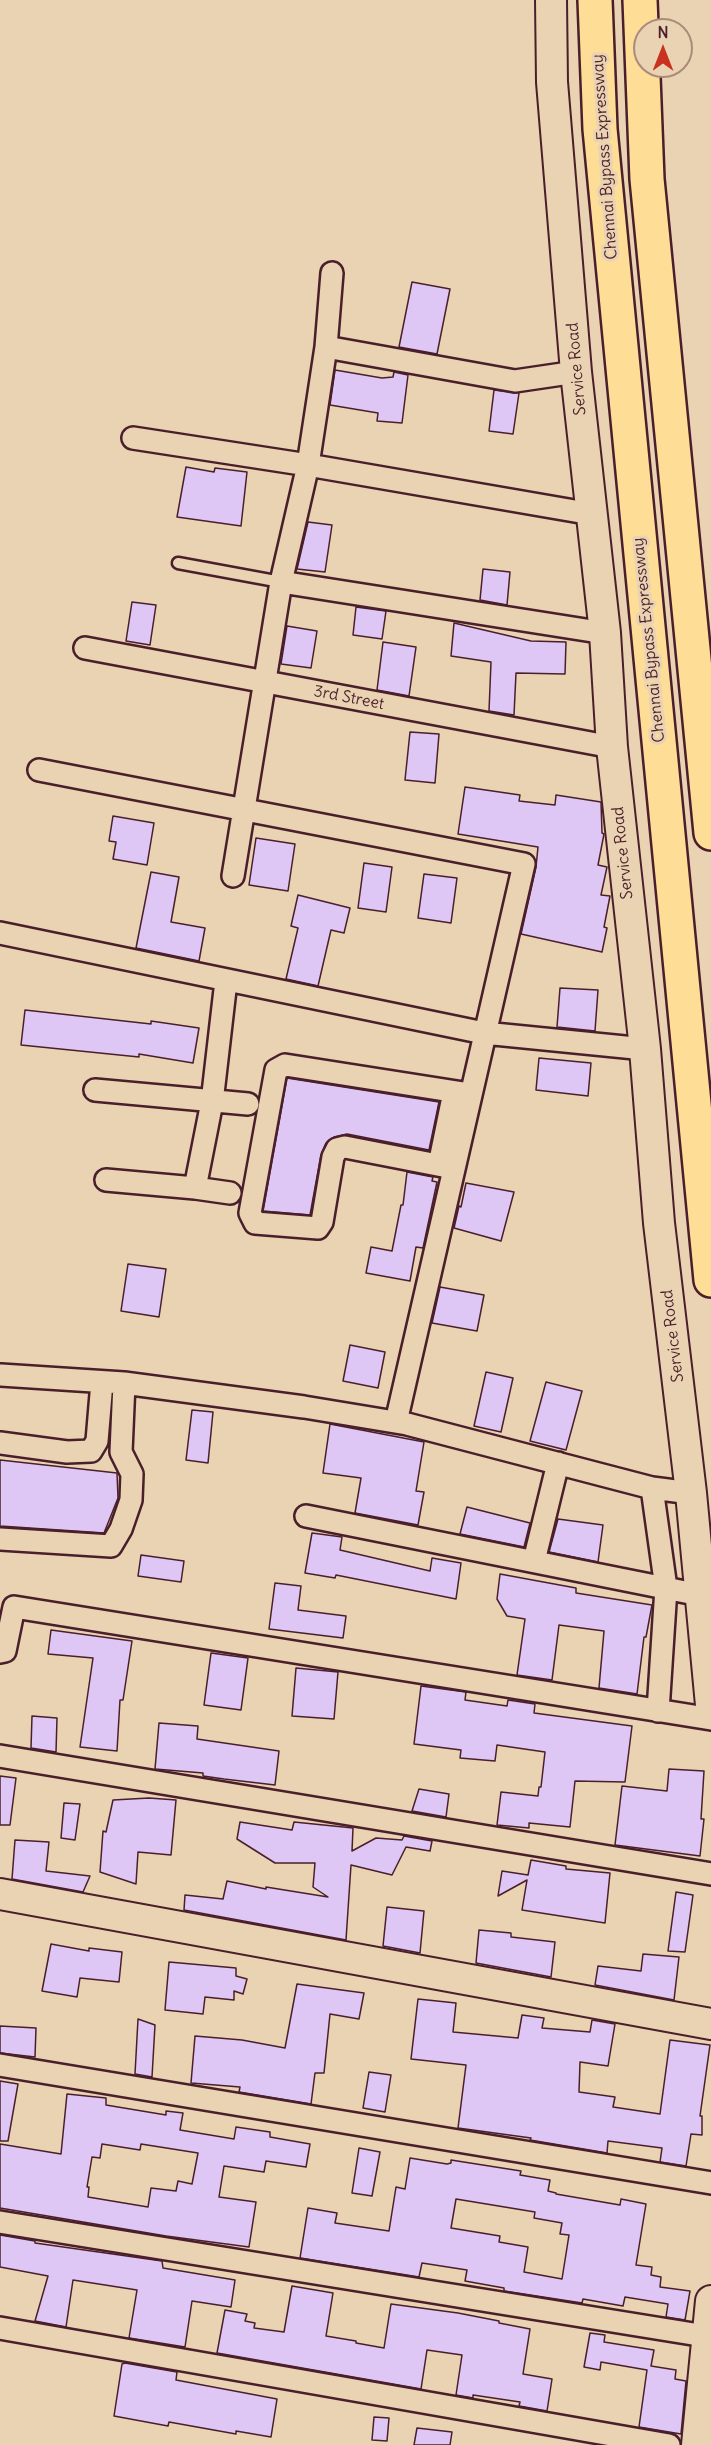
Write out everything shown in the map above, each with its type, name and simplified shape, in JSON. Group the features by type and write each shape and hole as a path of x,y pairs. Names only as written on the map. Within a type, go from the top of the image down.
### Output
{"highway":[{"name":"Chennai Bypass Expressway","path":"594,0 601,141 711,1281"},
{"path":"640,0 647,178 711,833"}],"street":[{"name":"Service Road","path":"551,0 552,82 576,372 605,633 612,747 645,1049 659,1223 691,1493 711,1705"},
{"path":"233,876 281,582 308,465 326,347 332,273"},
{"path":"326,347 515,381 576,372"},
{"path":"133,438 308,465 592,514"},
{"path":"281,582 605,633"},
{"name":"3rd Street","path":"85,648 612,747"},
{"path":"39,770 524,864 484,1033 462,1093 396,1422"},
{"path":"0,933 484,1033 645,1049"},
{"path":"195,1188 212,1102 226,981"},
{"path":"446,1166 345,1147 336,1149 322,1222 318,1228 255,1223 251,1219 250,1213 276,1070 285,1065 462,1093"},
{"path":"95,1090 248,1104"},
{"path":"106,1180 230,1193"},
{"path":"1,1375 124,1383 396,1422 652,1488 691,1493"},
{"path":"0,1443 67,1452 91,1451 97,1441 102,1382"},
{"path":"0,1539 111,1546 121,1529 131,1500 132,1474 121,1452 124,1383"},
{"path":"534,1561 558,1463"},
{"path":"652,1488 666,1588 658,1711"},
{"path":"306,1516 700,1595"},
{"path":"0,1652 5,1651 14,1607 711,1719"},
{"path":"0,1756 711,1874"},
{"path":"0,1894 711,2024"},
{"path":"0,2065 711,2183"},
{"path":"0,2222 709,2337"},
{"path":"697,2445 711,2301"},
{"path":"0,2328 669,2445"}],"lane":[{"path":"178,563 281,582"}],"building":[{"path":"412,282 450,289 437,354 399,347"},
{"path":"335,370 382,378 393,377 394,372 408,375 402,423 377,421 378,413 330,405"},
{"path":"494,390 519,393 513,434 489,431"},
{"path":"186,467 214,472 215,468 247,472 241,526 177,517"},
{"path":"308,522 332,525 325,572 297,569"},
{"path":"483,569 510,572 507,605 480,600"},
{"path":"132,602 156,605 150,645 126,641"},
{"path":"356,607 386,611 382,639 353,635"},
{"path":"454,623 531,641 566,642 565,674 516,673 514,715 489,711 491,662 451,656"},
{"path":"287,626 317,631 311,668 281,664"},
{"path":"383,642 416,647 409,696 377,690"},
{"path":"410,732 439,734 435,783 405,780"},
{"path":"465,787 520,795 519,801 555,805 556,795 601,802 602,833 604,834 598,865 607,867 601,895 610,896 602,952 521,934 536,867 538,847 458,834"},
{"path":"113,816 154,823 147,865 113,859 116,842 109,841"},
{"path":"256,838 295,844 288,891 249,885"},
{"path":"364,863 392,867 386,912 358,908"},
{"path":"151,872 179,877 171,922 205,928 199,961 136,948"},
{"path":"424,874 457,878 451,923 418,918"},
{"path":"298,895 350,908 344,933 331,930 318,986 286,979 298,928 291,926"},
{"path":"560,988 598,990 595,1031 557,1027"},
{"path":"25,1010 151,1024 151,1021 199,1028 193,1063 139,1054 139,1057 21,1045"},
{"path":"539,1058 591,1063 588,1096 536,1090"},
{"path":"287,1078 439,1102 429,1150 347,1134 334,1137 326,1143 321,1155 310,1215 263,1211"},
{"path":"407,1172 433,1177 432,1181 437,1182 423,1248 416,1247 410,1281 366,1273 371,1247 392,1251 401,1205 403,1205"},
{"path":"466,1183 514,1192 501,1241 454,1228"},
{"path":"128,1264 166,1269 159,1317 121,1311"},
{"path":"440,1287 484,1295 477,1331 432,1323"},
{"path":"350,1345 385,1352 378,1388 343,1381"},
{"path":"486,1372 513,1378 501,1432 474,1426"},
{"path":"546,1382 582,1391 566,1450 530,1441"},
{"path":"192,1410 213,1412 208,1463 186,1460"},
{"path":"330,1424 424,1442 416,1491 424,1492 418,1525 355,1513 361,1478 323,1473"},
{"path":"0,1460 117,1473 118,1498 104,1533 0,1526"},
{"path":"467,1507 530,1523 524,1547 460,1534"},
{"path":"558,1519 603,1525 598,1562 549,1552"},
{"path":"312,1533 342,1537 340,1550 430,1571 432,1558 461,1563 456,1599 336,1575 335,1578 305,1573"},
{"path":"141,1555 184,1561 181,1582 138,1576"},
{"path":"500,1574 576,1588 576,1593 652,1605 646,1637 644,1637 637,1694 599,1688 604,1631 559,1625 552,1680 517,1675 525,1619 507,1616 497,1599"},
{"path":"275,1583 301,1586 298,1610 346,1616 343,1638 269,1629"},
{"path":"51,1630 132,1641 123,1700 120,1700 117,1751 80,1747 93,1658 48,1654"},
{"path":"211,1653 248,1658 241,1710 204,1705"},
{"path":"296,1668 338,1672 334,1719 292,1716"},
{"path":"421,1686 466,1692 465,1700 507,1706 508,1700 535,1704 534,1713 632,1726 625,1782 575,1781 570,1827 529,1823 529,1828 497,1825 501,1792 538,1796 545,1752 497,1745 495,1761 460,1758 461,1750 414,1744"},
{"path":"32,1716 57,1718 56,1752 31,1748"},
{"path":"159,1723 198,1726 197,1739 279,1751 275,1785 203,1776 203,1773 155,1769"},
{"path":"669,1769 704,1771 701,1819 704,1819 700,1856 615,1845 622,1786 667,1791"},
{"path":"0,1776 16,1778 10,1825 0,1825"},
{"path":"419,1789 449,1794 446,1817 412,1811"},
{"path":"149,1798 176,1800 171,1855 138,1852 136,1884 100,1872 103,1831 106,1832 113,1800"},
{"path":"64,1803 80,1804 75,1840 61,1838"},
{"path":"240,1822 292,1830 294,1822 353,1828 352,1851 376,1838 402,1840 404,1836 432,1841 430,1851 406,1847 392,1875 351,1865 346,1940 184,1910 185,1895 223,1899 227,1881 328,1897 313,1887 315,1863 275,1863 237,1839"},
{"path":"15,1840 49,1842 46,1871 90,1876 83,1892 12,1879"},
{"path":"531,1860 566,1866 566,1869 610,1873 605,1923 522,1910 527,1880 498,1896 502,1871 528,1875"},
{"path":"676,1892 693,1895 685,1952 668,1951"},
{"path":"387,1907 424,1911 420,1953 383,1946"},
{"path":"479,1930 511,1933 511,1937 555,1942 551,1977 476,1963"},
{"path":"51,1944 89,1951 89,1948 122,1952 119,1982 80,1978 77,1997 42,1991"},
{"path":"643,1954 679,1957 674,2000 595,1985 598,1966 641,1971"},
{"path":"169,1962 236,1968 236,1976 247,1979 243,1994 234,1991 234,2000 205,1997 203,2014 165,2010"},
{"path":"297,1984 364,1993 359,2019 330,2014 324,2073 315,2073 311,2104 239,2092 240,2087 191,2083 195,2036 242,2040 285,2048"},
{"path":"418,1999 456,2003 453,2032 518,2038 522,2015 544,2018 542,2028 590,2032 592,2020 615,2024 608,2066 580,2062 579,2092 615,2097 613,2107 660,2114 670,2040 710,2045 700,2116 702,2116 702,2135 691,2134 686,2166 660,2162 662,2148 608,2141 607,2153 530,2140 531,2138 458,2128 466,2065 411,2059"},
{"path":"138,2019 155,2025 152,2077 135,2074"},
{"path":"0,2026 36,2028 35,2057 0,2053"},
{"path":"369,2072 391,2075 385,2112 363,2108"},
{"path":"0,2081 18,2084 8,2141 0,2141"},
{"path":"67,2094 106,2098 106,2105 166,2115 166,2111 183,2113 180,2130 234,2139 236,2127 270,2132 270,2137 310,2144 306,2167 266,2161 264,2172 224,2166 219,2197 256,2202 249,2247 166,2236 0,2208 0,2144 61,2154","holes":["102,2144 140,2150 141,2144 198,2153 192,2184 178,2181 176,2191 151,2188 148,2207 88,2197 89,2187 87,2187 92,2157 100,2158"]},
{"path":"359,2148 380,2152 372,2196 352,2193"},
{"path":"410,2158 447,2164 451,2163 451,2160 521,2171 520,2175 550,2180 548,2191 556,2194 620,2205 621,2199 646,2204 636,2265 652,2267 651,2275 661,2277 660,2287 690,2291 685,2320 666,2317 668,2304 625,2297 623,2306 583,2299 582,2303 504,2291 504,2288 465,2281 467,2270 422,2263 419,2277 300,2258 308,2208 337,2213 335,2223 389,2231 396,2187 405,2189","holes":["456,2199 535,2212 534,2218 562,2223 560,2234 569,2235 562,2279 524,2272 528,2247 499,2242 500,2236 451,2228"]},
{"path":"0,2235 35,2241 35,2243 162,2261 163,2268 235,2280 231,2307 192,2301 185,2347 129,2338 137,2290 73,2280 66,2327 35,2321 48,2276 0,2267"},
{"path":"292,2286 333,2293 326,2336 356,2341 356,2343 384,2348 391,2304 458,2313 530,2329 523,2374 552,2379 547,2411 519,2406 520,2402 473,2395 473,2398 456,2395 462,2355 427,2350 421,2389 217,2353 225,2310 247,2314 245,2321 255,2323 254,2328 284,2332"},
{"path":"590,2333 605,2335 604,2342 654,2350 651,2366 676,2370 675,2379 686,2381 681,2434 639,2427 647,2370 601,2362 600,2370 584,2367"},
{"path":"122,2364 177,2372 176,2380 277,2399 271,2437 236,2431 236,2434 169,2422 168,2426 114,2416"},
{"path":"374,2417 389,2418 387,2441 372,2440"},
{"path":"417,2428 452,2432 450,2445 414,2445"}]}
